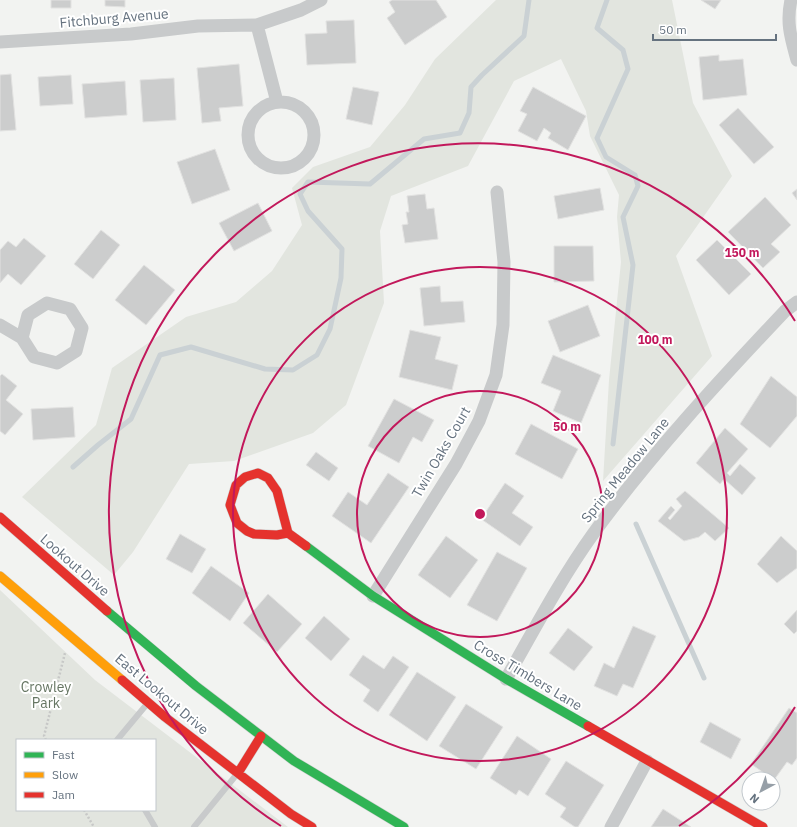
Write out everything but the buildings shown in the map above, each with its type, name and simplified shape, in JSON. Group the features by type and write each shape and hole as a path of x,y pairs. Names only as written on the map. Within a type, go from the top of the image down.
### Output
{"main road":[{"path":"258,473 268,478 277,491 288,533 277,535 254,534 246,531 237,523 230,505 236,485 244,477 258,473"},
{"name":"Lookout Drive","path":"0,517 132,633"},
{"name":"Cross Timbers Lane","path":"288,533 373,596 506,680 763,827"},
{"name":"East Lookout Drive","path":"0,576 148,703 291,814 312,827"},
{"name":"East Lookout Drive","path":"132,633 196,686 294,761 404,827"},
{"path":"238,773 261,736"}],"street":[{"name":"Fitchburg Avenue","path":"0,42 131,34 198,26 257,25 301,10 321,0"},
{"path":"791,0 789,9 789,31 797,60"},
{"path":"257,25 277,102"},
{"path":"277,102 290,103 302,109 310,119 315,131 314,144 308,156 298,164 286,168 273,167 261,162 252,152 248,139 249,126 255,115 265,106 277,102"},
{"name":"Twin Oaks Court","path":"373,596 456,464 480,421 496,375 503,325 504,262 497,192"},
{"name":"Spring Meadow Lane","path":"506,680 552,597 593,534 644,469 708,394 785,311 797,302"},
{"path":"0,325 22,338 34,357 57,363 76,351 82,328 70,309 47,303 28,315 22,338"},
{"path":"611,827 647,761"}],"lane":[{"path":"118,739 148,703"},
{"path":"194,827 238,773"},
{"path":"147,811 155,827"}],"path":[{"path":"46,739 44,736 67,646"},
{"path":"85,811 94,827"}],"green space":[{"path":"496,0 672,0 693,103 732,176 676,256 712,356 603,481 609,380 621,262 617,217 619,195 590,136 586,111 561,59 514,81 468,166 391,196 380,231 384,303 346,405 313,433 234,461 189,464 133,552 114,575 22,497 96,425 112,368 186,317 236,302 272,271 302,225 292,188 313,167 370,147 405,105 435,59"},
{"name":"Crowley Park","path":"0,590 95,680 288,827 0,827"}],"waterway":[{"path":"73,467 131,419 160,355 191,347 265,369 293,370 317,355 330,329 341,278 342,249 308,211 300,194 308,182 370,184 424,139 460,133 469,113 471,87 524,36 529,0"},
{"path":"607,0 597,28 623,50 628,69 597,138 606,157 635,175 638,186 623,217 633,265 613,444"},
{"path":"636,524 704,678"}],"traffic: fast":[{"path":"306,546 373,596 506,679 588,726"},
{"path":"107,611 196,686 294,761 404,827"}],"traffic: slow":[{"path":"0,576 122,680"}],"traffic: jam":[{"path":"288,533 277,535 254,534 247,531 237,523 230,505 236,485 245,477 258,473 268,478 277,491 288,533 306,546"},
{"path":"0,517 107,611"},
{"path":"122,680 165,717 291,814 312,827"},
{"path":"588,726 763,827"},
{"path":"238,773 261,736"}]}
